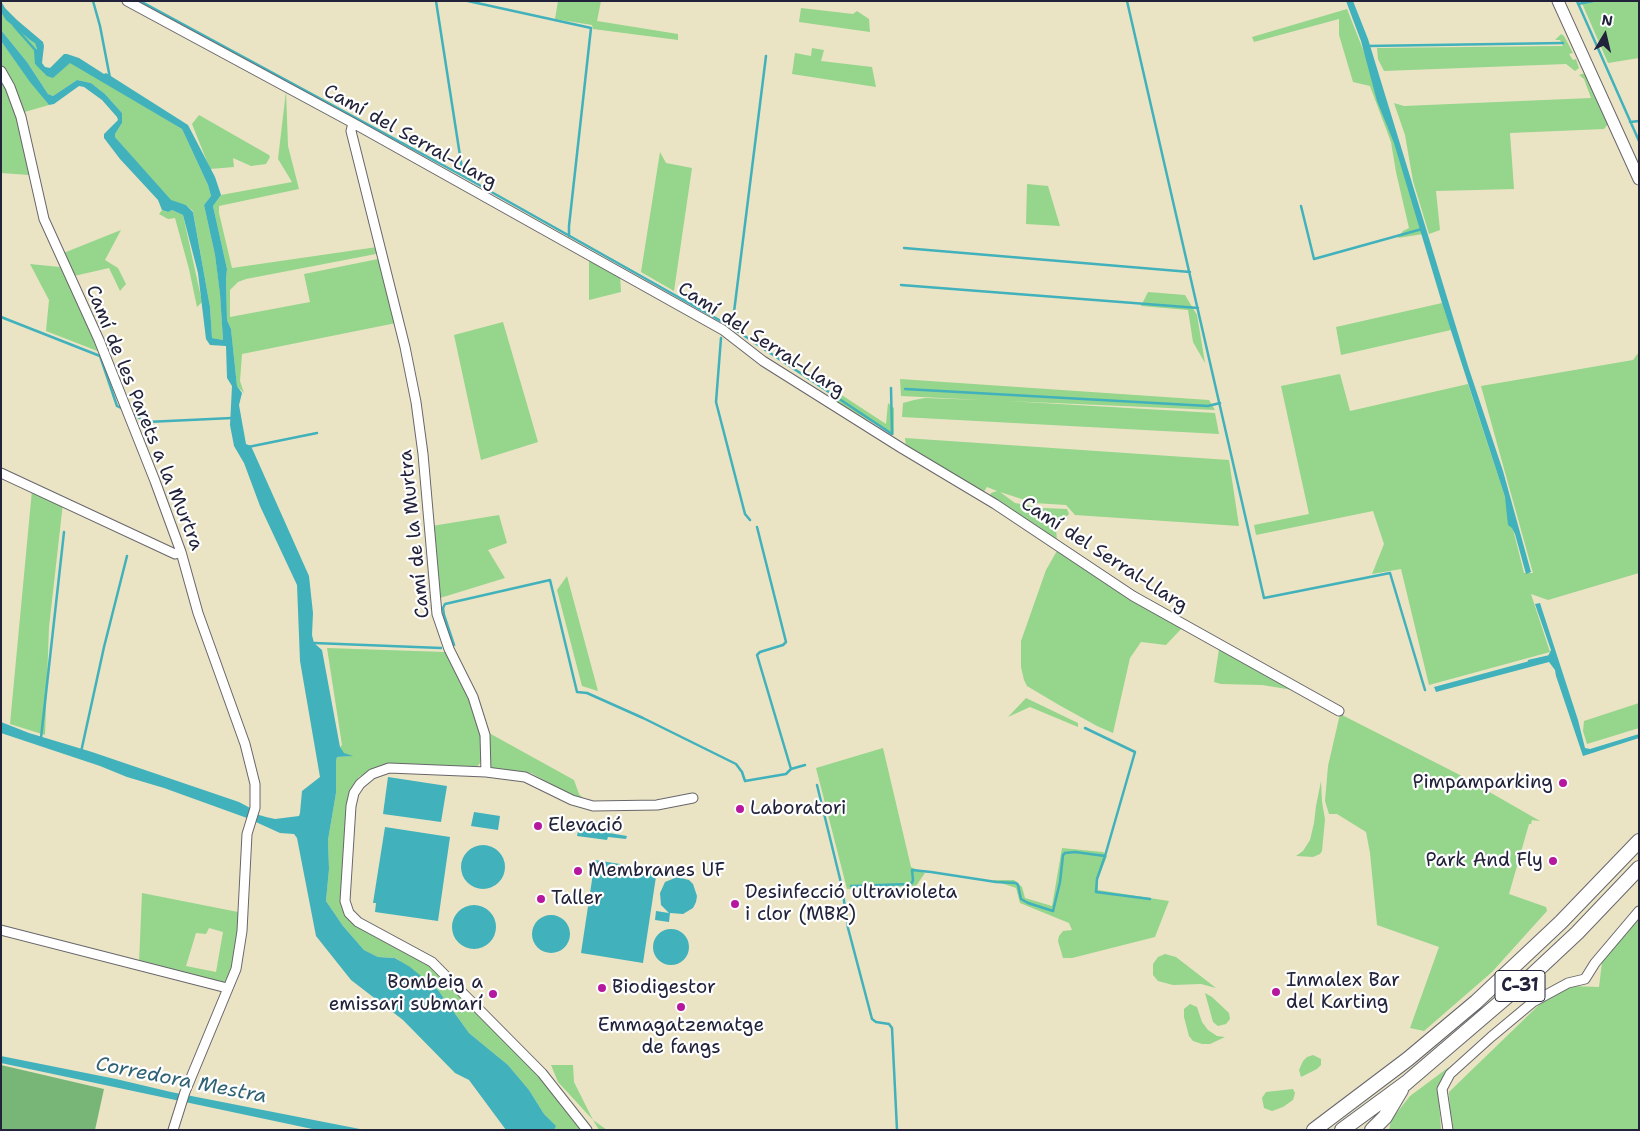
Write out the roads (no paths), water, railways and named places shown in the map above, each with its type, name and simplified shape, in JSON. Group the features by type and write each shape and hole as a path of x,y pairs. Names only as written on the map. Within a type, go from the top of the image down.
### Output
{"highway":[{"name":"C-31","path":"1314,1130 1408,1059 1476,1002 1561,922 1639,841"},
{"name":"C-31","path":"1342,1130 1406,1083 1531,976 1577,933 1639,868"},
{"path":"1627,881 1639,872"},
{"path":"1372,1130 1385,1118 1406,1083"}],"main road":[{"path":"1558,1 1639,179"}],"street":[{"name":"Camí del Serral-Llarg","path":"127,1 353,123 723,330 763,361 903,450 995,504 1133,596 1339,711"},
{"name":"Camí de les Parets a la Murtra","path":"1,71 10,87 21,117 44,219 98,338 181,552 198,613 245,744 255,784 255,808 247,834 242,931 236,969 227,988"},
{"name":"Camí de la Murtra","path":"353,123 350,131 405,348 416,402 423,454 437,614 449,649 473,697 485,735 486,772"},
{"path":"1,473 175,554 181,552"},
{"path":"587,1130 542,1073 432,962 358,922 349,913 345,901 351,806 354,793 360,784 372,774 389,768 486,772 525,777 572,800 594,806 657,805 693,798"},
{"path":"1448,1130 1442,1089 1450,1074 1490,1036 1533,1002 1568,983 1585,980 1595,963 1639,910"},
{"path":"1,930 227,988 214,1026 185,1092 173,1130"}],"water":[{"path":"1,1 17,20 43,42 42,63 45,67 50,68 64,54 79,58 188,125 215,177 221,195 213,206 227,269 227,320 231,329 237,386 242,393 239,405 246,444 251,446 309,576 313,613 312,635 314,643 322,650 340,747 344,753 353,756 337,757 336,761 336,793 328,840 329,869 326,901 343,926 364,950 378,957 395,958 410,967 438,990 469,1033 508,1065 529,1090 544,1114 556,1126 554,1130 506,1130 469,1080 455,1073 403,1020 351,980 316,936 297,838 294,834 280,833 247,818 164,788 1,733 1,722 29,733 92,752 239,802 259,815 275,819 299,816 302,791 320,777 300,661 297,585 260,506 244,463 234,446 230,425 232,386 227,378 226,346 210,345 206,339 198,273 183,215 172,210 168,212 162,210 158,200 120,159 104,138 104,134 118,120 102,100 84,87 79,86 54,104 49,105 1,41 1,30 27,62 48,94 53,96 77,80 91,83 105,94 122,113 122,123 115,137 171,200 186,205 193,212 210,307 212,338 223,340 215,255 204,205 211,196 208,185 182,129 70,63 53,78 47,76 35,64 34,51 37,49 35,43 6,20 1,12"},
{"path":"1346,1 1353,1 1368,39 1468,366 1503,471 1531,572 1526,574 1515,534 1508,525 1505,497 1442,303 1394,143 1377,101 1361,41"},
{"path":"1540,603 1578,720 1585,748 1590,749 1639,734 1639,738 1583,756 1555,670 1549,662 1436,692 1434,687 1548,656 1551,650 1535,604"},
{"path":"388,777 447,786 441,822 383,814"},
{"path":"474,812 500,816 498,830 471,826"},
{"path":"579,826 609,830 609,833 627,836 626,839 608,837 607,840 577,836"},
{"path":"385,827 450,837 438,921 375,912 376,903 373,903"},
{"path":"487,845 499,851 504,858 504,876 499,883 492,888 479,889 471,886 464,879 461,863 464,855 471,848"},
{"path":"595,860 657,870 643,963 581,953"},
{"path":"677,877 689,880 693,884 697,896 693,908 683,914 670,913 669,922 655,920 656,911 669,913 661,905 660,893 665,882"},
{"path":"478,905 490,911 495,918 495,936 490,943 483,948 470,949 462,946 455,939 452,923 455,915 462,908"},
{"path":"551,915 565,920 570,934 565,948 551,953 537,948 532,934 537,920"},
{"path":"671,929 678,930 684,934 688,940 688,954 684,960 678,964 671,965 664,964 658,960 654,954 653,947 654,940 658,934 664,930"},
{"path":"1,1056 365,1130 317,1130 1,1063"}],"waterway":[{"path":"93,1 110,78"},
{"path":"140,1 463,176 728,325 892,434 891,388"},
{"path":"436,1 463,175"},
{"path":"468,1 591,28 569,236"},
{"path":"1127,1 1264,598 1390,573 1425,690"},
{"path":"1577,1 1639,141"},
{"path":"1578,4 1593,1"},
{"path":"14,26 37,52"},
{"path":"1367,46 1563,43"},
{"path":"732,328 766,56"},
{"path":"1630,122 1639,121"},
{"path":"1301,206 1314,259 1422,229"},
{"path":"904,248 1190,272"},
{"path":"901,285 1198,308"},
{"path":"1,317 100,356 117,406 123,409"},
{"path":"721,338 716,402 745,514 750,520"},
{"path":"905,389 1208,406 1220,403"},
{"path":"132,414 147,422 232,418"},
{"path":"248,447 317,433"},
{"path":"757,527 786,642 783,645 760,652 757,655 791,769"},
{"path":"41,738 64,532"},
{"path":"81,752 104,647 127,556"},
{"path":"454,645 444,615 443,608 445,604 550,580 577,692 587,693 643,718 736,764 742,772 745,781 786,774 791,769 805,765"},
{"path":"314,643 441,648"},
{"path":"1529,661 1551,656"},
{"path":"1085,728 1135,752 1105,856"},
{"path":"817,785 842,887 848,928 872,1019 876,1022 889,1024 892,1028 897,1130"},
{"path":"851,886 909,884 913,880 912,870 931,872 996,882 1016,883 1021,899 1053,911 1060,882 1063,855 1075,852 1105,856 1097,879 1096,892 1150,899"}],"place":[{"name":"Pimpamparking","path":"1563,783"},
{"name":"Laboratori","path":"740,809"},
{"name":"Elevació","path":"538,826"},
{"name":"Park And Fly","path":"1553,861"},
{"name":"Membranes UF","path":"578,871"},
{"name":"Taller","path":"541,899"},
{"name":"Desinfecció ultravioleta i clor (MBR)","path":"735,904"},
{"name":"Biodigestor","path":"602,988"},
{"name":"Inmalex Bar del Karting","path":"1276,992"},
{"name":"Bombeig a emissari submarí","path":"493,994"},
{"name":"Emmagatzematge de fangs","path":"681,1007"}],"water label":[{"name":"Corredora Mestra","path":"181,1081"}]}
